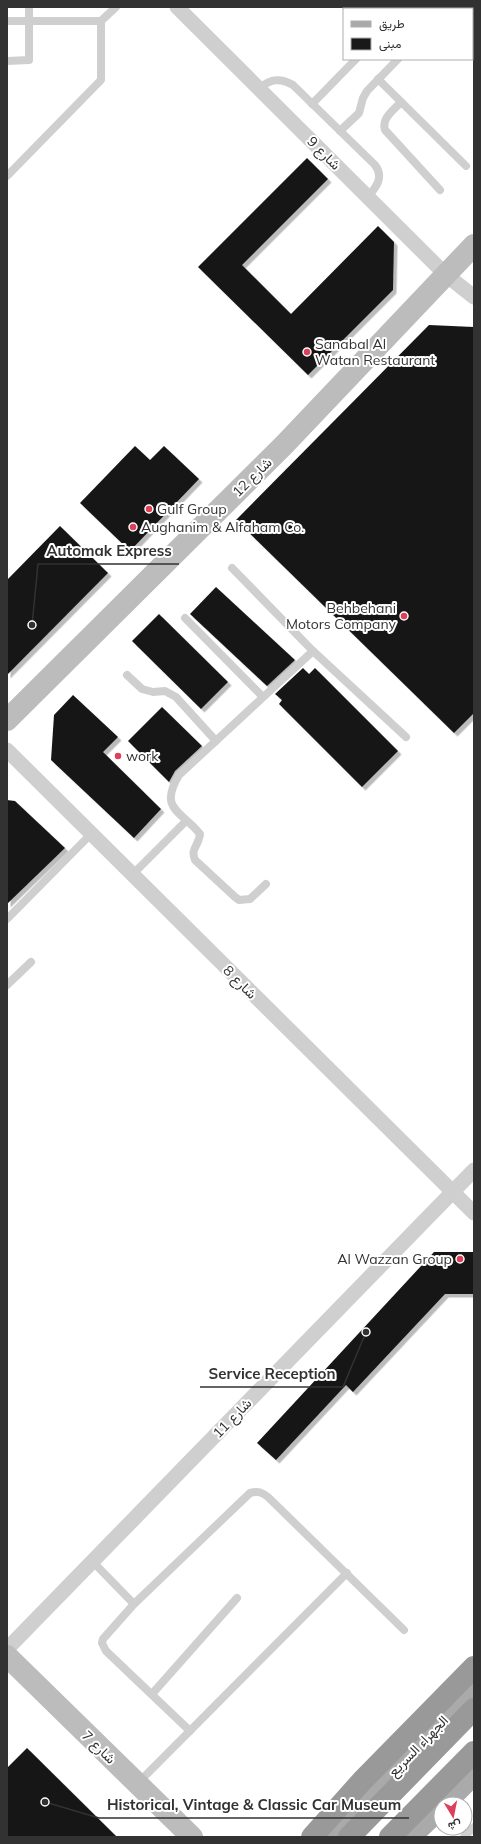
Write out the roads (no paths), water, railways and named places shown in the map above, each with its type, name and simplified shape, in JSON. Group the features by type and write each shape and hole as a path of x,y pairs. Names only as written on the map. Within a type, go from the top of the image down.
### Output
{"highway":[{"path":"312,1837 362,1781 474,1667"},
{"name":"الجهراء السريع","path":"349,1837 474,1709"},
{"path":"390,1837 474,1752"}],"main road":[{"name":"الجهراء السريع","path":"329,1837 474,1689"},
{"path":"452,1796 474,1774"},
{"path":"410,1837 433,1815"}],"street":[{"name":"شارع 9","path":"180,8 259,89 446,274 474,297"},
{"name":"شارع 12","path":"7,720 279,450 474,245"},
{"name":"شارع 8","path":"7,750 474,1213"},
{"name":"شارع 11","path":"7,1649 474,1170"},
{"name":"شارع 7","path":"7,1656 192,1837"}],"lane":[{"path":"7,60 29,60 29,7"},
{"path":"7,21 101,21 116,7"},
{"path":"7,176 101,80 101,21"},
{"path":"312,104 355,60"},
{"path":"340,131 359,113 364,94 397,60"},
{"path":"378,79 466,166"},
{"path":"259,89 269,81 282,80 293,85 340,131 378,169 380,174 379,183 368,197"},
{"path":"401,102 386,118 384,124 385,130 440,190"},
{"path":"232,568 313,651 406,737"},
{"path":"185,618 263,697"},
{"path":"266,884 250,899 239,900 234,897 195,860 193,854 199,841 200,834 172,806 170,796 173,786 179,776 313,651"},
{"path":"127,676 142,689 153,692 165,691 176,697 216,741"},
{"path":"132,875 186,821"},
{"path":"7,919 91,834"},
{"path":"7,985 31,962"},
{"path":"190,1731 106,1652 102,1643 106,1635 134,1604 245,1497 256,1491 262,1492 268,1497 404,1630"},
{"path":"92,1562 134,1604"},
{"path":"138,1784 347,1573"},
{"path":"152,1694 237,1598"},
{"path":"464,1837 474,1827"}],"place":[{"name":"Sanabal Al Watan Restaurant","path":"307,352"},
{"name":"Gulf Group","path":"149,509"},
{"name":"Aughanim & Alfaham Co.","path":"133,527"},
{"name":"Behbehani Motors Company","path":"404,616"},
{"name":"Automak Express","path":"32,625"},
{"name":"work","path":"118,756"},
{"name":"Al Wazzan Group","path":"460,1259"},
{"name":"Service Reception","path":"366,1332"},
{"name":"Historical, Vintage & Classic Car Museum","path":"45,1802"}]}
